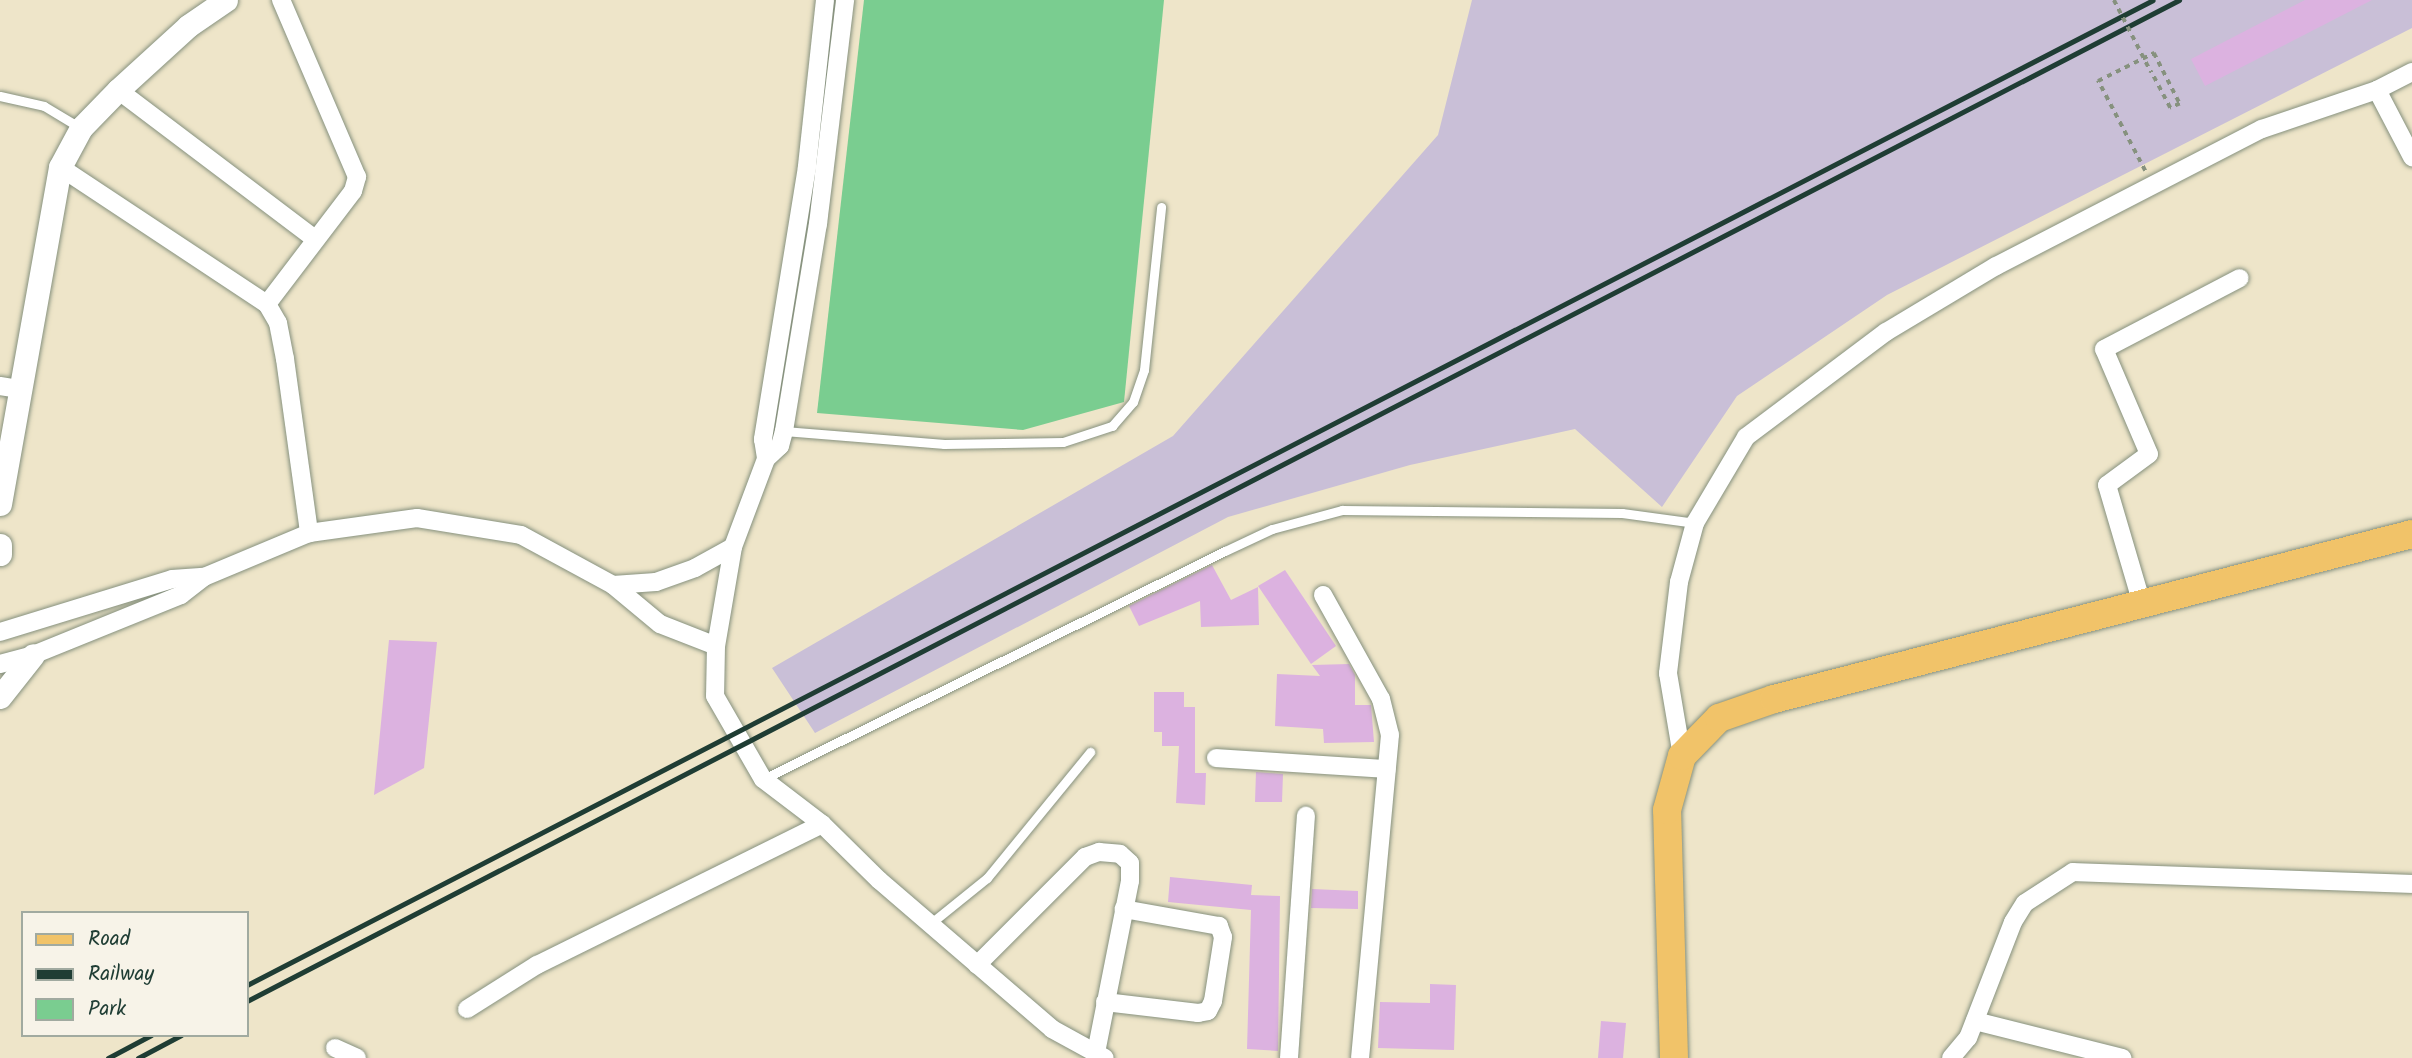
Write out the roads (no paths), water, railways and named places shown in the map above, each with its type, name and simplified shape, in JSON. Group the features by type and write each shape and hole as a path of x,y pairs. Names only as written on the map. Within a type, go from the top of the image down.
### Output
{"main road":[{"path":"1674,1058 1667,810 1682,756 1719,719 1774,699 2412,534"}],"street":[{"path":"0,504 10,388 61,167 81,128 118,90 188,26 226,0"},
{"path":"267,304 314,237 353,191 357,177 281,0"},
{"path":"766,459 763,439 807,167 825,0"},
{"path":"845,0 818,224 784,431 780,446 766,459 733,547 716,646 715,696 763,779 822,824 930,924 977,965 1052,1029 1099,1056 1105,1002 1124,909 1130,863 1120,854 1099,852 1085,857 977,965"},
{"path":"1682,756 1668,673 1679,582 1695,523 1746,437 1886,332 1996,266 2262,129 2377,90 2412,72"},
{"path":"118,90 314,237"},
{"path":"2377,90 2412,157"},
{"path":"61,167 267,304 278,323 285,359 309,533"},
{"path":"2142,604 2107,485 2149,454 2104,349 2240,278"},
{"path":"0,632 172,579 204,576 309,533 417,518 521,535 613,585 660,624 716,646"},
{"path":"0,545 0,554"},
{"path":"613,585 656,582 695,568 733,547"},
{"path":"0,664 33,655 181,595 204,576"},
{"path":"1323,595 1381,699 1390,736 1360,1058"},
{"path":"0,697 33,655"},
{"path":"1216,758 1387,769"},
{"path":"1289,1058 1306,816"},
{"path":"467,1009 537,965 822,824"},
{"path":"1951,1058 1975,1021 2013,922 2025,903 2073,872 2412,884"},
{"path":"1105,1002 1198,1013 1208,1011 1213,1001 1223,937 1219,926 1124,909"},
{"path":"1975,1021 2122,1058"},
{"path":"335,1048 357,1058"}],"lane":[{"path":"0,96 44,106 81,128"},
{"path":"784,431 944,444 1063,442 1112,426 1133,401 1144,370 1161,207"},
{"path":"763,779 1225,551 1272,530 1342,510 1622,513 1695,523"},
{"path":"930,924 987,878 1090,752"}],"railway":[{"path":"248,984 2153,0"},
{"path":"248,1000 2179,0"},
{"path":"108,1058 147,1037"},
{"path":"138,1058 177,1037"}]}
